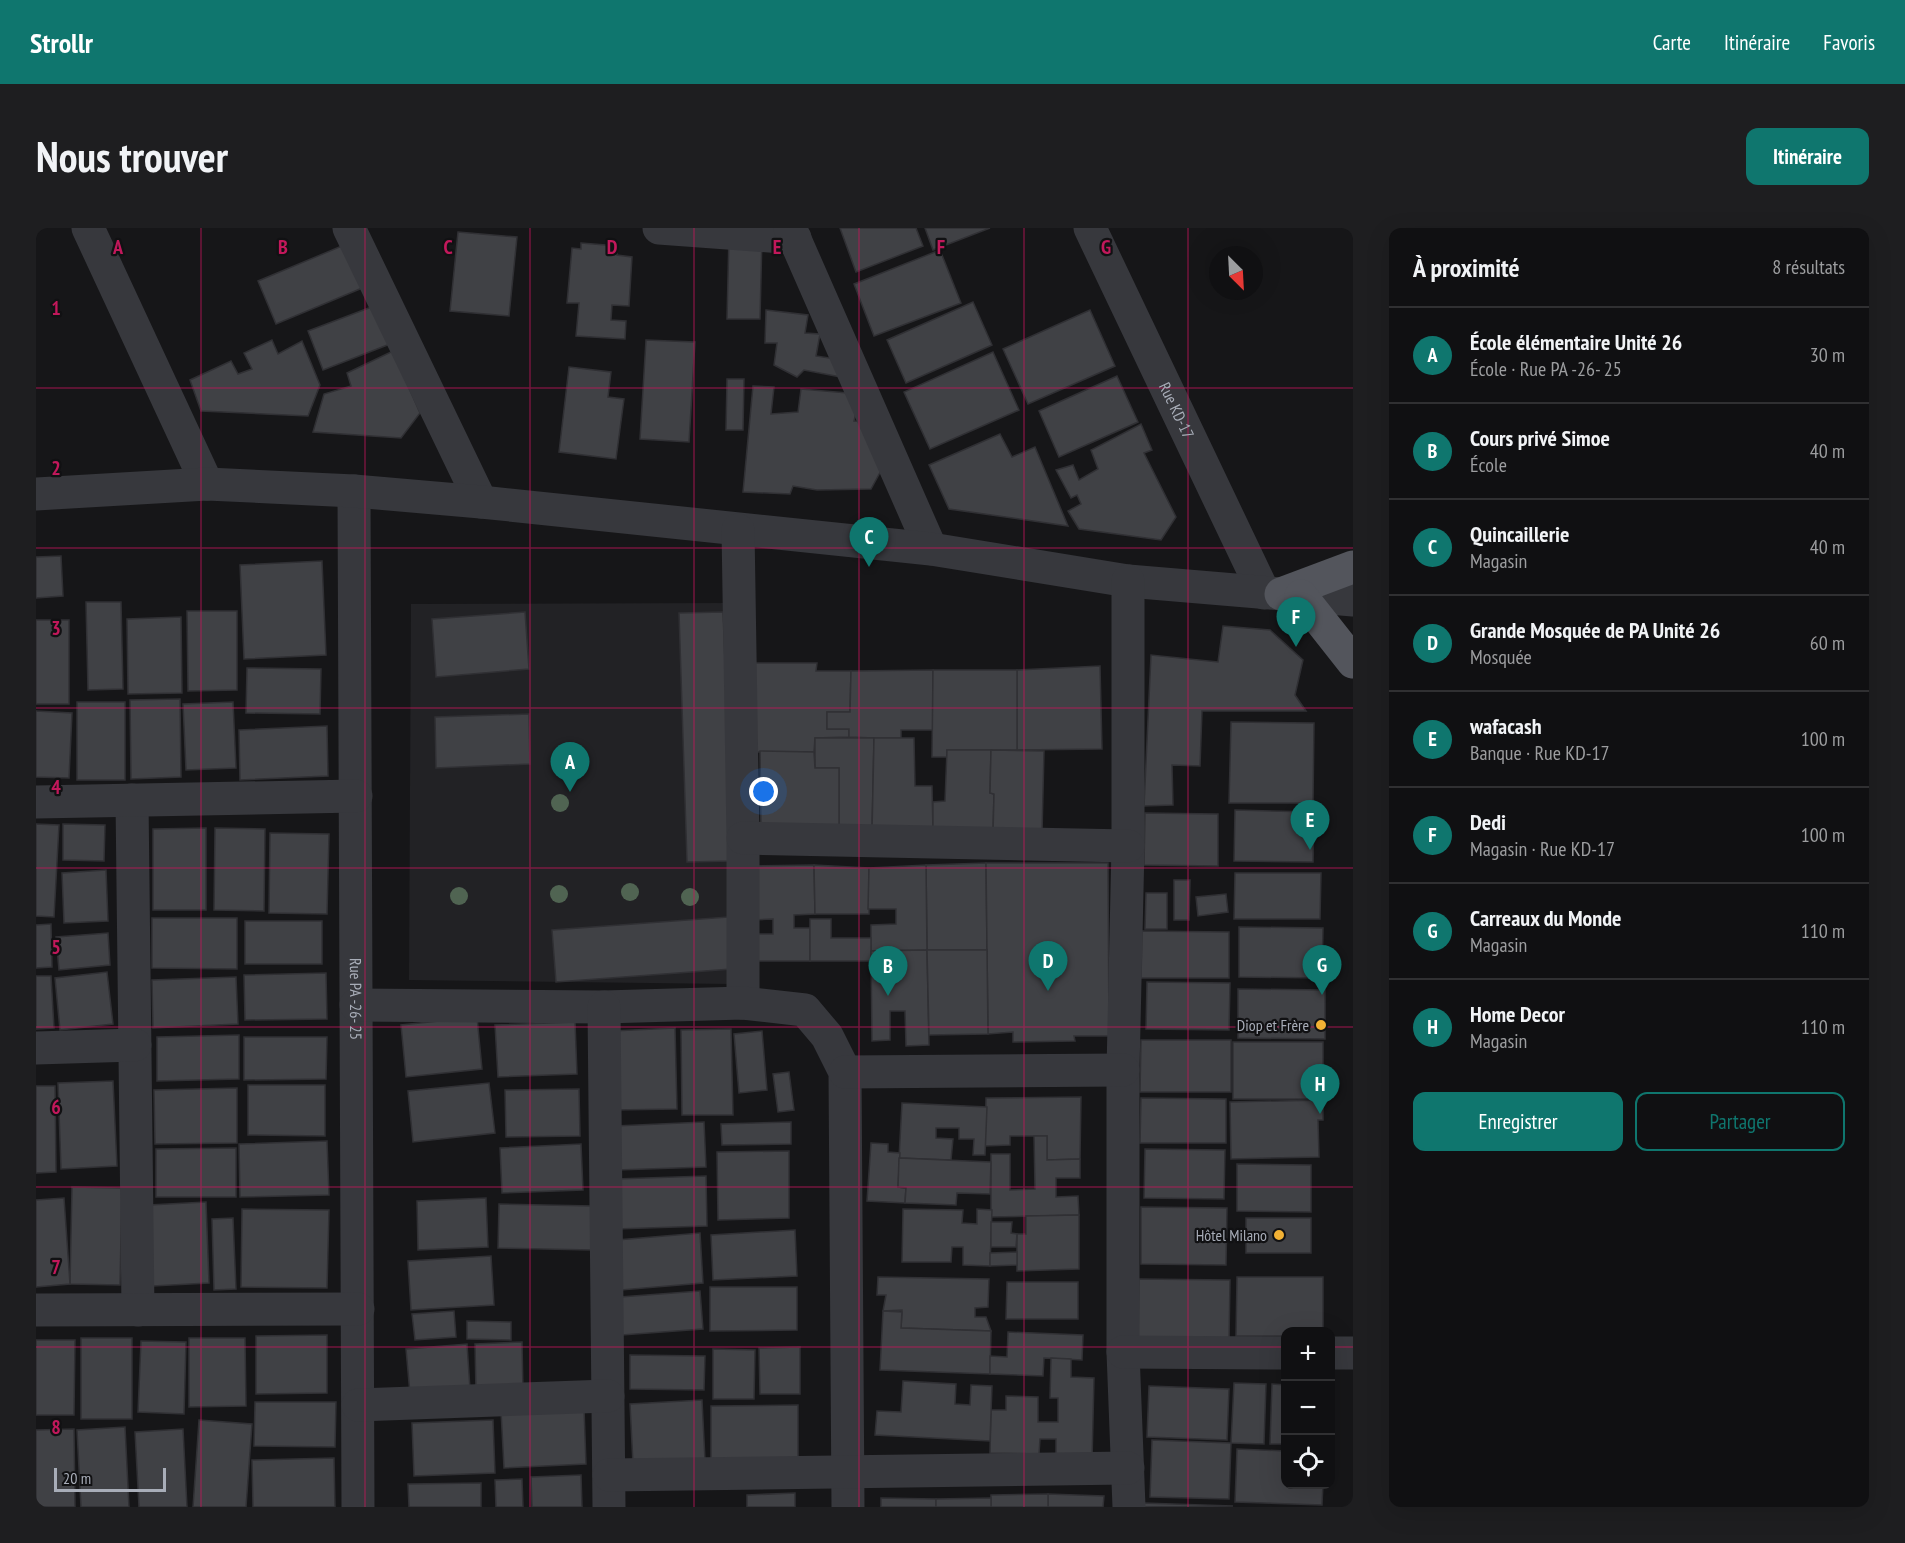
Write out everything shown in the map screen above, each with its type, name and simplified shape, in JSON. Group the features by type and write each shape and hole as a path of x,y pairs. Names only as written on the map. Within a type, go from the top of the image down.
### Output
{"main road":[{"path":"1353,567 1313,598 1353,662"}],"street":[{"path":"88,228 207,484"},
{"path":"349,228 481,502"},
{"path":"659,228 793,233 931,549"},
{"name":"Rue KD-17","path":"1090,228 1313,598"},
{"path":"36,494 207,484 354,491 931,549 1128,581 1313,598"},
{"name":"Rue PA -26- 25","path":"354,491 358,1507"},
{"path":"738,530 743,1003"},
{"path":"1128,581 1128,846 1123,1070 1123,1352 1129,1507"},
{"path":"36,802 356,796"},
{"path":"132,800 138,1310"},
{"path":"743,838 1128,846"},
{"path":"356,1005 604,1007 743,1003 805,1010 827,1036 845,1072 848,1507"},
{"path":"604,1007 609,1491 849,1473 1128,1468"},
{"path":"36,1048 135,1045"},
{"path":"845,1072 1123,1070"},
{"path":"36,1310 358,1310"},
{"path":"1123,1352 1281,1353"},
{"path":"1335,1353 1353,1353"},
{"path":"358,1405 608,1396"}],"shaded area":[{"path":"730,603 730,984 409,980 411,604"}],"building":[{"path":"840,228 916,228 923,246 856,272"},
{"path":"925,228 990,228 933,250"},
{"path":"458,232 517,237 509,316 450,311"},
{"path":"729,235 762,236 760,319 727,319"},
{"path":"349,243 367,286 276,324 258,281"},
{"path":"581,243 618,246 617,255 632,257 629,306 612,305 611,320 626,321 625,339 576,336 579,303 567,303 572,248 581,249"},
{"path":"940,250 961,303 874,336 854,284"},
{"path":"973,302 992,345 906,383 887,340"},
{"path":"374,306 390,344 323,370 308,331"},
{"path":"766,310 808,315 805,333 820,334 816,356 842,360 846,378 804,370 797,377 774,365 777,343 765,343"},
{"path":"1090,310 1115,366 1028,404 1003,349"},
{"path":"272,340 278,354 302,341 320,385 308,416 201,411 190,380 231,361 238,374 252,369 244,353"},
{"path":"646,340 695,342 689,442 640,439"},
{"path":"393,351 420,413 401,438 313,432 324,394 351,386 347,373"},
{"path":"993,352 1019,410 930,449 904,392"},
{"path":"569,367 611,372 608,397 624,399 616,459 559,452"},
{"path":"1117,376 1138,422 1059,457 1039,411"},
{"path":"727,379 744,379 743,430 726,430"},
{"path":"753,386 774,387 771,414 798,412 801,389 848,393 858,404 854,421 866,422 883,467 871,489 817,490 793,486 790,494 743,492"},
{"path":"1141,424 1152,450 1144,453 1176,517 1161,540 1079,529 1068,511 1081,504 1077,495 1071,498 1056,470 1073,465 1079,480 1098,469 1091,450"},
{"path":"1000,434 1012,457 1035,447 1068,526 949,509 929,465"},
{"path":"61,556 63,596 36,598 36,557"},
{"path":"322,561 326,655 244,659 240,565"},
{"path":"86,602 121,602 123,689 88,690"},
{"path":"187,611 237,611 237,690 188,691"},
{"path":"525,612 529,669 436,677 432,619"},
{"path":"723,612 733,861 687,862 679,613"},
{"path":"181,617 182,693 128,694 127,619"},
{"path":"36,620 69,620 69,704 36,704"},
{"path":"1223,626 1270,630 1303,660 1295,695 1306,711 1202,711 1200,766 1172,765 1173,805 1144,806 1151,655 1218,662"},
{"path":"754,663 817,663 816,671 851,671 850,712 827,712 827,729 849,729 849,737 815,738 814,752 754,752"},
{"path":"1100,666 1102,749 1017,750 1017,670"},
{"path":"247,668 321,669 320,714 246,713"},
{"path":"933,670 933,730 901,730 901,738 874,738 849,737 849,729 827,729 827,712 850,712 851,671"},
{"path":"933,670 1017,670 1017,750 947,750 947,757 932,757"},
{"path":"180,699 181,777 131,779 130,700"},
{"path":"77,702 125,702 125,780 77,780"},
{"path":"233,702 236,768 186,770 183,704"},
{"path":"36,711 72,713 69,778 36,777"},
{"path":"529,714 530,764 436,768 435,717"},
{"path":"1231,722 1314,723 1313,803 1229,803"},
{"path":"327,726 328,776 240,780 239,730"},
{"path":"815,738 874,738 872,832 839,831 839,768 815,768"},
{"path":"874,738 914,738 915,786 932,786 933,832 872,832"},
{"path":"947,750 991,750 990,793 994,794 993,833 933,832 933,802 945,801"},
{"path":"991,750 1044,751 1042,834 993,833 994,794 990,793"},
{"path":"760,751 814,752 815,768 839,768 839,831 761,832"},
{"path":"1235,810 1314,812 1313,862 1234,861"},
{"path":"1145,813 1218,814 1218,866 1144,865"},
{"path":"36,824 59,825 54,917 36,916"},
{"path":"63,824 105,825 104,861 63,860"},
{"path":"206,828 206,910 153,910 153,829"},
{"path":"215,828 265,829 264,911 214,910"},
{"path":"270,833 329,834 327,914 269,913"},
{"path":"986,863 987,950 927,950 926,865"},
{"path":"986,863 1108,863 1109,1036 1074,1036 1075,1041 1013,1042 1013,1032 988,1034"},
{"path":"814,865 815,914 794,915 794,928 810,928 810,961 755,961 755,934 773,934 773,919 752,920 752,866"},
{"path":"814,865 869,868 869,914 815,914"},
{"path":"926,865 927,950 871,951 871,925 896,924 896,909 868,909 869,868"},
{"path":"106,870 108,921 64,923 62,873"},
{"path":"1235,873 1321,873 1320,919 1234,919"},
{"path":"1174,880 1190,880 1189,920 1174,920"},
{"path":"1146,893 1167,893 1167,929 1145,929"},
{"path":"1226,894 1228,912 1198,916 1196,897"},
{"path":"728,917 732,969 556,982 552,930"},
{"path":"152,918 237,918 237,969 152,968"},
{"path":"810,919 831,919 831,938 871,938 871,961 810,961"},
{"path":"245,921 322,921 322,964 245,964"},
{"path":"51,924 52,967 36,968 36,925"},
{"path":"1239,927 1323,928 1322,978 1239,977"},
{"path":"1142,931 1229,932 1229,978 1141,978"},
{"path":"108,933 110,965 59,970 56,937"},
{"path":"927,950 929,1045 906,1046 905,1011 890,1011 890,1040 872,1041 871,951"},
{"path":"927,950 987,950 988,1034 929,1035"},
{"path":"107,972 113,1024 60,1030 55,978"},
{"path":"326,973 327,1019 245,1020 244,975"},
{"path":"36,976 51,976 54,1028 36,1029"},
{"path":"236,977 238,1024 153,1028 152,980"},
{"path":"1147,982 1230,983 1229,1030 1146,1029"},
{"path":"1238,989 1325,990 1325,1039 1238,1038"},
{"path":"477,1017 482,1069 406,1077 401,1025"},
{"path":"575,1022 577,1074 498,1077 495,1025"},
{"path":"675,1028 677,1109 613,1110 612,1031"},
{"path":"731,1029 733,1115 682,1115 681,1030"},
{"path":"762,1031 767,1090 739,1093 734,1034"},
{"path":"239,1035 239,1079 157,1081 157,1037"},
{"path":"244,1037 327,1037 326,1079 244,1080"},
{"path":"1141,1040 1231,1040 1231,1092 1140,1092"},
{"path":"1233,1042 1323,1042 1323,1099 1233,1099"},
{"path":"789,1072 794,1110 778,1112 773,1074"},
{"path":"113,1081 117,1166 61,1169 58,1083"},
{"path":"489,1083 495,1133 413,1142 408,1091"},
{"path":"248,1085 325,1085 325,1136 248,1135"},
{"path":"36,1086 55,1086 56,1172 36,1173"},
{"path":"237,1088 237,1143 155,1144 154,1090"},
{"path":"579,1089 580,1136 506,1137 505,1090"},
{"path":"1081,1097 1080,1159 1047,1160 1047,1136 1010,1136 1010,1145 985,1146 986,1098"},
{"path":"1141,1098 1226,1099 1226,1143 1140,1143"},
{"path":"1323,1100 1323,1120 1318,1120 1319,1157 1231,1159 1230,1102"},
{"path":"902,1103 987,1107 985,1155 973,1155 974,1139 959,1139 959,1128 936,1128 936,1138 953,1139 951,1160 899,1158"},
{"path":"704,1122 706,1167 617,1170 615,1126"},
{"path":"791,1122 791,1144 722,1145 721,1124"},
{"path":"1034,1136 1047,1136 1047,1160 1080,1159 1080,1178 1056,1178 1056,1197 1078,1196 1079,1215 991,1217 991,1154 1010,1154 1010,1190 1035,1189"},
{"path":"327,1141 329,1195 240,1197 239,1144"},
{"path":"871,1143 888,1144 888,1152 900,1153 898,1187 906,1188 905,1203 867,1201"},
{"path":"581,1144 583,1190 502,1193 500,1148"},
{"path":"236,1148 236,1197 156,1197 156,1149"},
{"path":"1145,1149 1225,1150 1224,1199 1144,1198"},
{"path":"789,1151 789,1218 718,1220 717,1152"},
{"path":"899,1158 991,1162 990,1194 957,1193 956,1205 905,1203 906,1188 898,1187"},
{"path":"1237,1164 1311,1165 1311,1212 1237,1211"},
{"path":"706,1176 707,1226 616,1229 615,1179"},
{"path":"72,1187 122,1188 120,1285 70,1284"},
{"path":"64,1198 70,1284 36,1287 36,1200"},
{"path":"486,1198 488,1247 418,1250 417,1201"},
{"path":"206,1202 209,1283 153,1286 149,1205"},
{"path":"499,1204 593,1206 591,1250 498,1248"},
{"path":"1141,1207 1227,1208 1226,1265 1141,1264"},
{"path":"242,1209 329,1210 327,1288 241,1287"},
{"path":"903,1209 963,1210 962,1223 977,1224 977,1209 992,1210 990,1266 963,1265 963,1247 952,1247 951,1262 902,1262"},
{"path":"1079,1215 1079,1269 1017,1271 1017,1234 1026,1234 1026,1216"},
{"path":"233,1218 236,1289 214,1290 212,1219"},
{"name":"Hôtel Milano","path":"1246,1218 1311,1218 1311,1253 1246,1253"},
{"path":"991,1222 1012,1222 1011,1233 1017,1234 1016,1247 991,1247"},
{"path":"795,1230 797,1276 713,1280 711,1235"},
{"path":"700,1233 703,1283 621,1290 617,1240"},
{"path":"1017,1252 1017,1265 990,1266 990,1253"},
{"path":"491,1256 494,1305 411,1310 408,1261"},
{"path":"878,1277 989,1279 988,1307 975,1308 975,1317 986,1317 991,1331 901,1328 902,1310 883,1311 886,1295 877,1295"},
{"path":"1237,1277 1323,1277 1323,1327 1281,1327 1281,1336 1236,1336"},
{"path":"1139,1279 1230,1280 1229,1341 1138,1340"},
{"path":"1007,1282 1078,1282 1078,1319 1006,1319"},
{"path":"710,1287 797,1287 797,1330 710,1331"},
{"path":"700,1291 703,1329 622,1335 620,1297"},
{"path":"454,1311 456,1337 415,1340 412,1314"},
{"path":"883,1311 902,1312 901,1328 991,1331 990,1374 880,1370"},
{"path":"467,1321 511,1322 511,1340 467,1339"},
{"path":"1008,1332 1083,1335 1082,1360 1044,1358 1043,1376 990,1374 990,1356 1007,1357"},
{"path":"327,1335 327,1393 256,1394 256,1336"},
{"path":"81,1338 132,1338 132,1419 81,1419"},
{"path":"189,1338 245,1338 246,1406 189,1407"},
{"path":"36,1340 75,1340 74,1415 36,1415"},
{"path":"141,1341 186,1342 184,1414 138,1412"},
{"path":"522,1342 523,1392 476,1393 475,1344"},
{"path":"467,1344 470,1389 410,1394 406,1349"},
{"path":"800,1347 800,1394 760,1394 759,1348"},
{"path":"713,1349 755,1350 754,1399 713,1399"},
{"path":"630,1355 705,1356 704,1390 630,1389"},
{"path":"1051,1358 1071,1359 1071,1377 1094,1378 1092,1462 1056,1461 1056,1439 1040,1439 1039,1454 990,1453 991,1410 1006,1410 1006,1396 1038,1397 1038,1422 1058,1422 1058,1398 1050,1398"},
{"path":"903,1381 956,1384 955,1404 970,1405 971,1385 992,1386 990,1441 875,1435 877,1411 901,1412"},
{"path":"1234,1383 1266,1384 1264,1444 1231,1443"},
{"path":"1272,1384 1281,1385 1281,1444 1270,1444"},
{"path":"1149,1386 1229,1389 1227,1440 1147,1437"},
{"path":"702,1400 705,1460 633,1464 630,1404"},
{"path":"255,1402 336,1402 335,1447 254,1446"},
{"path":"798,1405 798,1463 711,1465 711,1406"},
{"path":"584,1408 586,1464 504,1468 501,1411"},
{"path":"199,1420 252,1424 246,1507 193,1507"},
{"path":"493,1420 495,1473 414,1476 412,1423"},
{"path":"125,1427 129,1507 81,1507 77,1430"},
{"path":"74,1429 75,1507 36,1507 36,1430"},
{"path":"183,1429 187,1507 139,1507 135,1432"},
{"path":"1152,1440 1231,1443 1229,1499 1150,1497"},
{"path":"1237,1449 1281,1451 1281,1489 1323,1489 1322,1505 1235,1502"},
{"path":"334,1458 335,1507 253,1507 252,1460"},
{"path":"581,1475 582,1507 532,1507 531,1477"},
{"path":"522,1479 523,1507 496,1507 495,1480"},
{"path":"481,1483 481,1507 409,1507 408,1484"},
{"path":"795,1493 795,1507 747,1507 747,1495"},
{"path":"1048,1494 1104,1496 1103,1507 1048,1507"},
{"path":"1048,1494 1048,1507 991,1507 991,1495"},
{"path":"881,1498 936,1499 936,1507 881,1507"},
{"path":"991,1498 991,1507 936,1507 936,1499"},
{"path":"1143,1503 1233,1506 1142,1507"}],"place":[{"name":"Quincaillerie","path":"869,567"},
{"name":"Dedi","path":"1296,647"},
{"name":"École élémentaire Unité 26","path":"570,792"},
{"name":"wafacash","path":"1310,850"},
{"name":"Grande Mosquée de PA Unité 26","path":"1048,991"},
{"name":"Carreaux du Monde","path":"1322,995"},
{"name":"Cours privé Simoe","path":"888,996"},
{"name":"Diop et Frère","path":"1321,1025"},
{"name":"Home Decor","path":"1320,1114"},
{"name":"Hôtel Milano","path":"1279,1235"}]}
